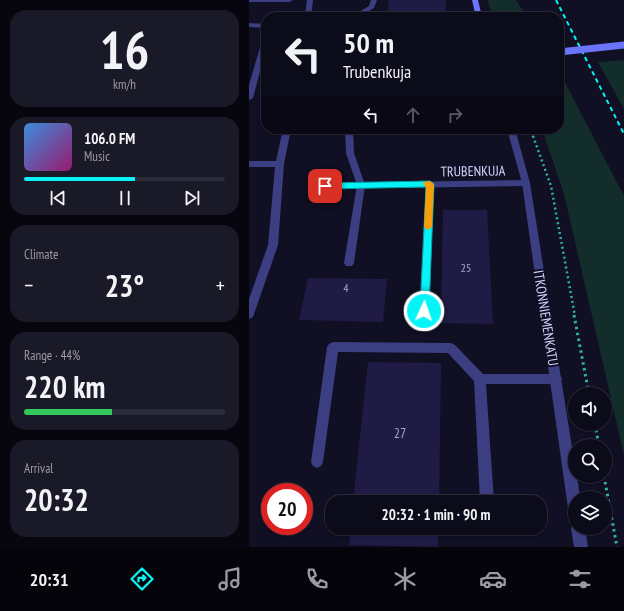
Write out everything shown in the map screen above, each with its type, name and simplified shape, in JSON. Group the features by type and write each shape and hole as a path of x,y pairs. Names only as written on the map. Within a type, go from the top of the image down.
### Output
{"main road":[{"path":"475,0 478,12"},
{"path":"564,51 624,45"}],"street":[{"path":"249,0 290,0"},
{"path":"309,12 310,0"},
{"path":"363,12 372,7 374,0"},
{"path":"249,25 261,26"},
{"path":"249,98 261,55"},
{"path":"249,314 273,245 280,164 286,134"},
{"path":"349,134 350,153 361,185 349,263"},
{"name":"ITKONNIEMENKATU","path":"512,134 526,183 572,491"},
{"path":"249,164 280,164"},
{"name":"TRUBENKUJA","path":"325,186 526,183"},
{"path":"424,311 430,184"},
{"path":"317,462 333,347 451,348 480,379 487,495"},
{"path":"480,379 555,378"},
{"path":"579,535 581,547"}],"path":[{"path":"532,134 551,186 588,387"},
{"path":"605,483 617,547"}],"green space":[{"path":"487,0 516,0 524,12 491,12"},
{"path":"624,60 624,109 598,62"},
{"path":"564,81 624,196 624,455 612,403 612,387 608,387 564,194 544,134 564,134"}],"building":[{"path":"389,0 446,0 445,12 388,12"},
{"path":"443,210 487,210 493,324 441,323"},
{"path":"308,278 387,279 383,322 299,320"},
{"path":"368,362 441,363 439,495 354,495"},
{"path":"350,535 438,535 438,547 349,545"}],"railway":[{"path":"556,0 562,12"},
{"path":"564,16 624,134"}],"slow traffic":[{"path":"427,184 430,184 428,227"}],"route":[{"path":"325,186 430,184 424,311"}]}
